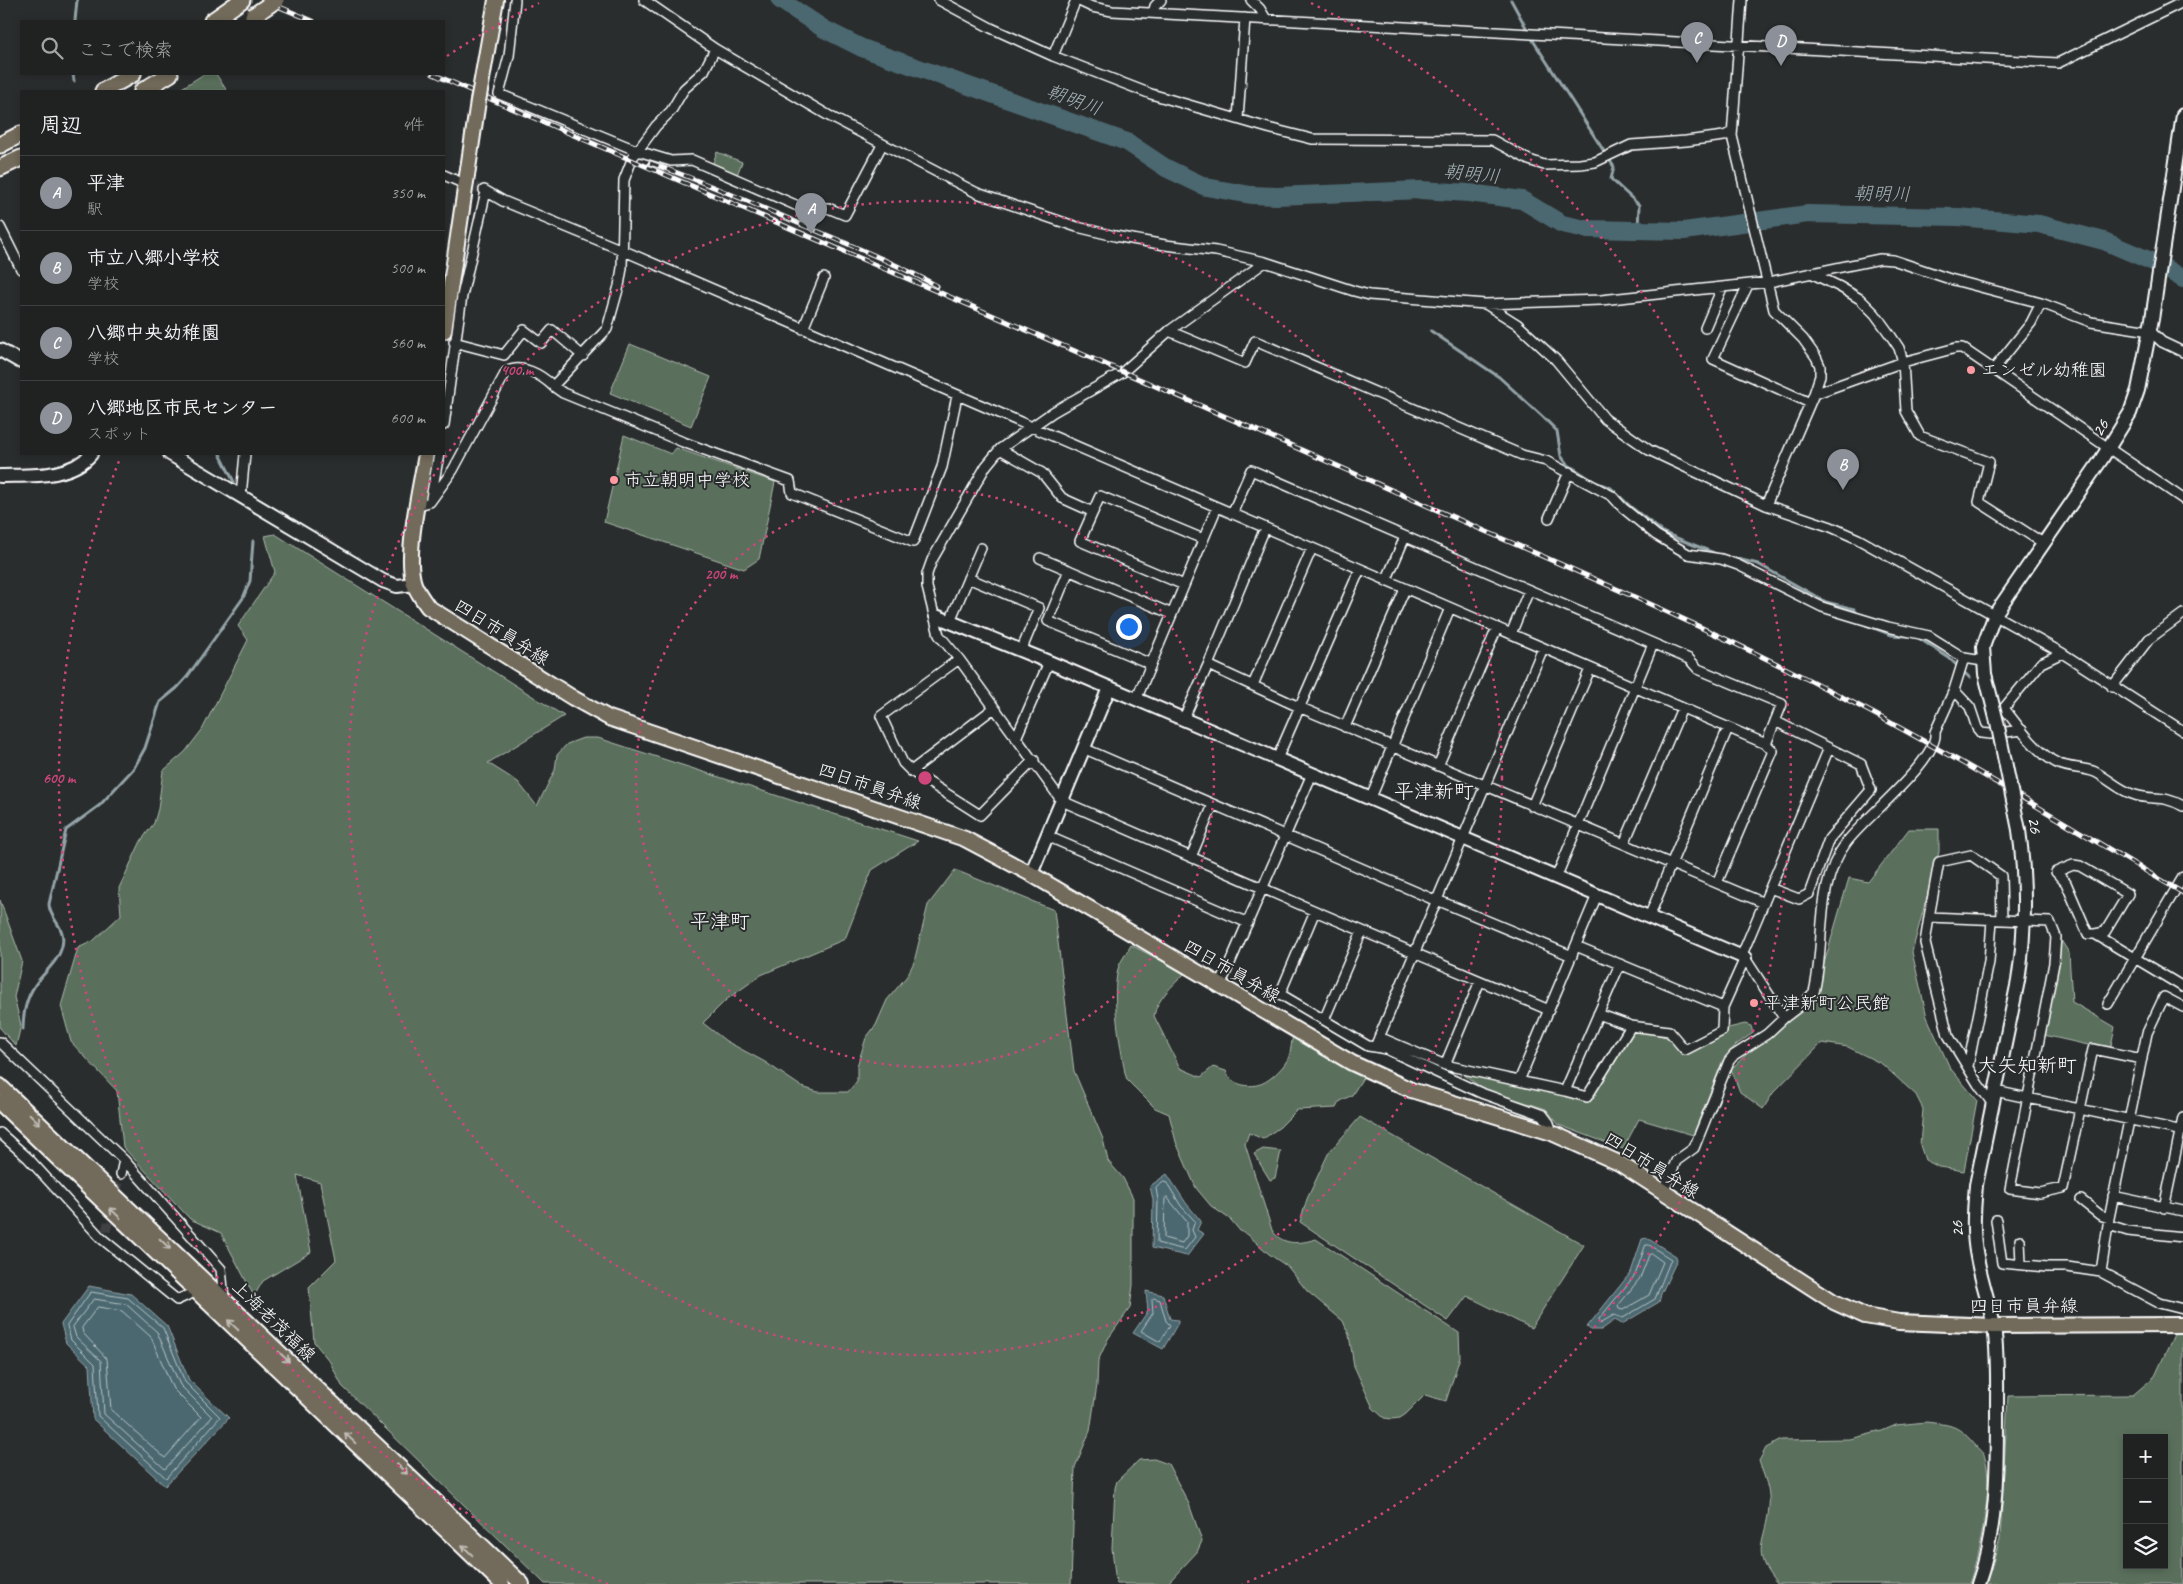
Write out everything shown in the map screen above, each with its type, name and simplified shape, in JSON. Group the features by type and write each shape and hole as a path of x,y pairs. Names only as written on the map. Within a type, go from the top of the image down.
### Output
{"highway":[{"path":"250,19 276,0"},
{"path":"213,20 237,3"},
{"path":"105,90 131,75"},
{"path":"144,90 168,75"},
{"path":"0,145 20,135"},
{"path":"0,168 20,158"}],"main road":[{"path":"445,324 478,101 496,0"},
{"name":"四日市員弁線","path":"426,455 424,503 412,543 411,569 414,584 428,607 572,698 609,718 965,839 1031,874 1352,1063 1411,1090 1552,1133 1619,1162 1663,1193 1834,1302 1865,1316 1899,1322 1994,1326 2183,1324"},
{"name":"上海老茂福線","path":"0,1086 522,1584"},
{"name":"上海老茂福線","path":"0,1103 502,1584"}],"street":[{"path":"515,0 509,56 499,94 638,152 671,161 692,160 800,206 814,210 828,208 845,215 882,145"},
{"path":"644,0 715,49 831,117 977,193 1077,227 1165,246 1216,251 1265,262 1369,295 1485,304 1602,300 1748,285 1812,274 1868,260 1887,260 2040,303 2091,322 2151,325 2162,342 2183,352"},
{"path":"939,0 991,28 1053,56 1151,94 1268,128 1312,138 1492,140 1528,160 1544,165 1595,162 1631,145 1686,141 1732,134"},
{"path":"1053,56 1076,0 1092,7 1112,11 2058,64 2183,2"},
{"path":"1153,13 1155,6 1161,0"},
{"path":"1251,0 1266,19"},
{"path":"1742,0 1732,134 1769,282 1770,298 1774,310 1803,339 1816,356 1820,366 1820,376 1812,398 1766,505"},
{"path":"1238,119 1245,18"},
{"path":"554,386 607,329 622,268 624,180 631,161 656,126 671,112 684,89 704,70 715,49"},
{"name":"26","path":"1978,1584 1988,1548 1997,1467 1996,1352 1994,1326 1976,1256 1973,1215 1976,1185 2018,981 2026,886 2019,830 1984,667 1986,635 1995,614 2108,448 2130,412 2138,390 2151,325 2183,115"},
{"path":"445,175 460,182"},
{"path":"445,417 454,342 467,269 485,190 503,201 622,250 1766,744 1773,751 1717,883"},
{"path":"0,227 20,267"},
{"path":"1265,262 1169,331 1123,372 1053,412 1000,449 986,466 929,567 928,587 939,635 1034,760 1062,801 1314,911 1549,1010"},
{"path":"1812,274 1860,299 1875,314 1899,348 1903,362 1906,411 1920,436 1989,462 1979,502 2043,543"},
{"path":"803,329 824,278"},
{"path":"1748,285 1714,359 1812,398 1903,362 1962,348 1994,368 2183,499"},
{"path":"1705,328 1722,288"},
{"path":"1994,368 2030,323 2040,303"},
{"path":"1485,304 1506,316 1550,354 1605,419 1649,450 1766,505 1845,533 1995,614 2062,653 2183,731"},
{"path":"454,342 504,355 524,330 541,343 552,330 583,356"},
{"path":"1169,331 1245,363 1255,340 1513,452 1546,461 1569,472 1612,496 1656,536 1688,554 1721,559 1738,565 1816,604 1888,626 1929,636 1963,661 1984,667"},
{"path":"0,350 20,361"},
{"path":"424,503 453,470 506,372 513,368 526,370 542,376 562,393 675,438 790,480 792,492 913,542 942,467 957,396"},
{"path":"1000,449 1042,473 1062,498 1093,512"},
{"path":"0,476 42,475 68,470 89,455"},
{"path":"172,455 383,581 397,586 414,584"},
{"path":"241,496 245,455"},
{"path":"424,503 439,455"},
{"path":"1232,514 1251,470 1689,659 1698,669 1782,704 1766,744"},
{"path":"1549,518 1569,472"},
{"path":"1184,585 1080,541 1100,496 1204,539"},
{"path":"1136,700 1217,507"},
{"path":"1183,720 1265,528"},
{"path":"1386,581 1405,537"},
{"path":"950,621 981,548"},
{"path":"1253,685 1312,548"},
{"path":"1040,558 1172,614"},
{"path":"1276,759 1360,569"},
{"path":"1069,570 1048,621 1151,664"},
{"path":"968,578 1039,608 1021,650"},
{"path":"1345,727 1405,589"},
{"path":"1511,634 1529,590"},
{"path":"1370,800 1450,608"},
{"path":"2112,687 2149,639 2183,614"},
{"path":"936,616 1021,650 1743,957 1784,1018"},
{"path":"1438,766 1497,628"},
{"path":"1556,878 1654,644"},
{"path":"1375,1047 1543,648"},
{"path":"2062,653 2041,663 2004,708 2022,730 2055,762 2068,768 2094,772 2126,792 2137,796 2168,798 2183,806"},
{"path":"959,659 881,716 903,762 911,771 980,815 1034,760"},
{"path":"1663,1193 1676,1161 1694,1148 1729,1061 1734,1055 1767,1034 1814,992 1826,894 1840,853 1852,835 1924,761 1954,690 1963,661"},
{"path":"1016,738 1049,662"},
{"path":"1208,665 1345,727 1764,903"},
{"path":"1532,806 1590,669"},
{"path":"1031,874 1109,688"},
{"path":"1954,690 1970,707 1977,728 1981,733 1990,734 2022,730"},
{"path":"911,771 994,708"},
{"path":"1624,844 1682,708"},
{"path":"1770,888 1799,899 1809,894 1830,839 1871,790 1861,764 1775,721"},
{"path":"1649,917 1728,728"},
{"path":"1083,748 1286,836 1572,956"},
{"path":"1598,1014 1631,1026 1669,1032 1685,1050 1722,1031 1723,1007 1770,888 1829,748"},
{"path":"1220,986 1312,774"},
{"path":"1192,857 1214,805"},
{"path":"1047,836 1248,923"},
{"path":"2002,920 2001,876 1971,855 1939,862 1925,943 1948,1035 1978,1084 1994,1097 2027,1098 2182,1131"},
{"path":"2095,934 2105,932 2128,894 2080,866 2056,872 2066,883 2088,934 2095,934 2183,987"},
{"path":"2108,1004 2182,880"},
{"path":"1519,1081 1598,895"},
{"path":"1314,911 1280,994 1368,1046 1386,1049 1481,1093 1543,1116 1549,1123 1552,1133"},
{"path":"1929,917 2050,922 2056,937 2050,983 2010,1189 2040,1193 2063,1188 2093,1049 2142,1060"},
{"path":"1968,1066 1989,962 1992,920"},
{"path":"1324,1020 1362,931"},
{"path":"1576,946 1723,1007"},
{"path":"1565,1091 1620,964"},
{"path":"1444,1065 1480,981"},
{"path":"2101,1272 2113,1196 2147,1033 2164,997 2183,1007"},
{"path":"1379,1037 1444,1065 1587,1097 1631,1026"},
{"path":"0,1042 124,1160 221,1269 224,1299"},
{"path":"2164,1208 2182,1131 2183,1118"},
{"path":"0,1133 28,1158 79,1215 104,1234 177,1300 197,1291"},
{"path":"121,1174 124,1160"},
{"path":"2113,1196 2183,1211"},
{"path":"2081,1200 2109,1222 2128,1230 2183,1237"},
{"path":"1996,1220 2002,1262 2047,1267 2067,1267 2101,1272 2159,1303 2183,1309"},
{"path":"2020,1240 2021,1264"}],"green space":[{"path":"202,75 217,75 226,90 179,90"},
{"path":"717,152 742,162 737,175 712,165"},
{"path":"630,344 711,377 691,426 610,393"},
{"path":"624,435 671,454 676,448 775,482 759,559 744,569 604,522"},
{"path":"275,534 564,716 488,763 518,782 537,806 555,770 557,755 567,744 583,738 598,738 918,841 872,870 845,939 761,975 726,1000 703,1023 726,1041 765,1062 802,1087 818,1092 848,1092 857,1081 857,1066 866,1038 876,1025 887,1000 907,976 914,962 928,905 955,870 1054,910 1074,1071 1103,1139 1108,1161 1123,1178 1133,1198 1133,1285 1130,1308 1108,1339 1098,1361 1097,1385 1090,1431 1075,1467 1071,1584 545,1584 342,1386 330,1362 314,1342 309,1287 336,1260 320,1182 297,1175 311,1252 263,1281 254,1296 221,1233 190,1219 123,1147 117,1091 71,1042 61,1006 78,948 93,941 121,915 119,888 141,841 154,823 158,809 163,771 185,752 202,730 248,640 238,626 275,572 265,536"},
{"path":"1909,829 1939,829 1939,852 1912,952 1927,1017 1950,1068 1977,1100 1964,1171 1939,1167 1925,1160 1920,1145 1923,1109 1916,1095 1882,1064 1848,1047 1822,1043 1773,1093 1763,1109 1740,1092 1731,1069 1810,994 1823,967 1849,878 1868,882"},
{"path":"0,900 22,961 14,997 21,1025 16,1046 0,1028"},
{"path":"2059,937 2069,953 2072,1002 2115,1027 2110,1050 2044,1035 2058,966"},
{"path":"1131,945 1185,973 1162,998 1154,1016 1180,1068 1201,1077 1213,1067 1226,1071 1228,1076 1236,1083 1247,1086 1258,1085 1269,1079 1284,1065 1289,1056 1293,1035 1364,1076 1352,1095 1339,1102 1336,1108 1297,1110 1280,1127 1263,1139 1249,1133 1245,1144 1272,1230 1276,1235 1286,1241 1298,1243 1316,1239 1459,1333 1460,1357 1446,1401 1425,1395 1400,1418 1384,1418 1373,1408 1354,1366 1349,1335 1343,1321 1307,1291 1288,1267 1269,1254 1247,1234 1240,1231 1231,1220 1211,1206 1196,1188 1176,1142 1169,1114 1155,1108 1127,1080 1125,1073 1115,994 1118,969"},
{"path":"1745,1024 1751,1026 1753,1033 1736,1045 1723,1060 1693,1135 1639,1119 1623,1149 1559,1125 1546,1109 1483,1089 1463,1074 1587,1098 1631,1027 1666,1037 1685,1054 1728,1028"},
{"path":"1360,1117 1584,1245 1531,1328 1467,1296 1448,1321 1300,1222 1307,1199 1329,1152"},
{"path":"1263,1149 1281,1151 1275,1178 1270,1180 1254,1154"},
{"path":"2176,1330 2183,1330 2183,1584 1986,1584 2000,1540 2008,1396 2133,1395 2155,1376"},
{"path":"1926,1422 1949,1425 1959,1430 1983,1453 1985,1458 1988,1486 1987,1503 1981,1539 1969,1584 1777,1584 1768,1573 1761,1554 1769,1495 1759,1461 1766,1448 1781,1440 1850,1439 1882,1431 1896,1425"},
{"path":"1154,1459 1168,1464 1189,1504 1202,1541 1197,1552 1167,1584 1116,1584 1112,1548 1117,1481 1139,1460"}],"water":[{"path":"1167,1174 1186,1203 1201,1221 1197,1230 1204,1234 1187,1256 1152,1248 1153,1200 1150,1186"},
{"path":"1647,1238 1676,1256 1677,1260 1659,1302 1622,1324 1615,1320 1601,1330 1591,1330 1587,1327 1631,1272 1642,1239"},
{"path":"89,1286 131,1294 167,1326 189,1380 229,1418 165,1486 93,1419 90,1366 66,1343 61,1324"},
{"path":"1146,1291 1163,1295 1170,1319 1178,1320 1163,1349 1133,1333 1148,1311"}],"waterway":[{"path":"75,20 77,0"},
{"name":"朝明川","path":"780,0 824,29 862,48 1127,142 1166,168 1206,187 1251,195 1277,196 1421,190 1469,193 1522,200 1562,224 1586,229 1684,231 1808,214 1958,217 2039,224 2104,241 2158,264 2183,279"},
{"path":"1511,0 1534,42 1614,167 1611,179 1639,205 1638,230"},
{"path":"73,75 74,81"},
{"path":"1431,331 1499,377 1543,417 1557,431 1561,456 1567,464 1595,482 1611,488 1632,508 1664,533 1719,555"},
{"path":"220,455 234,482"},
{"path":"23,1029 28,998 38,981 55,961 62,946 62,933 50,910 49,904 66,830 100,805 134,768 145,748 160,702 187,677 243,598 250,581 253,541"},
{"path":"1725,556 1758,564 1826,602 1854,609 1859,616"},
{"path":"1866,625 1892,635 1917,637 1949,658 1970,678"}],"tunnel":[{"path":"463,183 484,190"},
{"path":"106,1231 121,1174"}],"railway":[{"path":"263,0 311,20"},
{"path":"435,75 1129,374 1726,639 1846,699 1931,745 2183,893"},
{"path":"650,163 709,185 855,247 937,286"}],"place":[{"name":"八郷中央幼稚園","path":"1697,63"},
{"name":"八郷地区市民センター","path":"1781,66"},
{"name":"平津","path":"811,234"},
{"name":"エンゼル幼稚園","path":"1971,370"},
{"name":"市立朝明中学校","path":"614,480"},
{"name":"市立八郷小学校","path":"1843,490"},
{"name":"平津新町公民館","path":"1754,1003"}],"district":[{"name":"平津新町","path":"1434,791"},
{"name":"平津町","path":"720,921"},
{"name":"大矢知新町","path":"2027,1065"}]}
